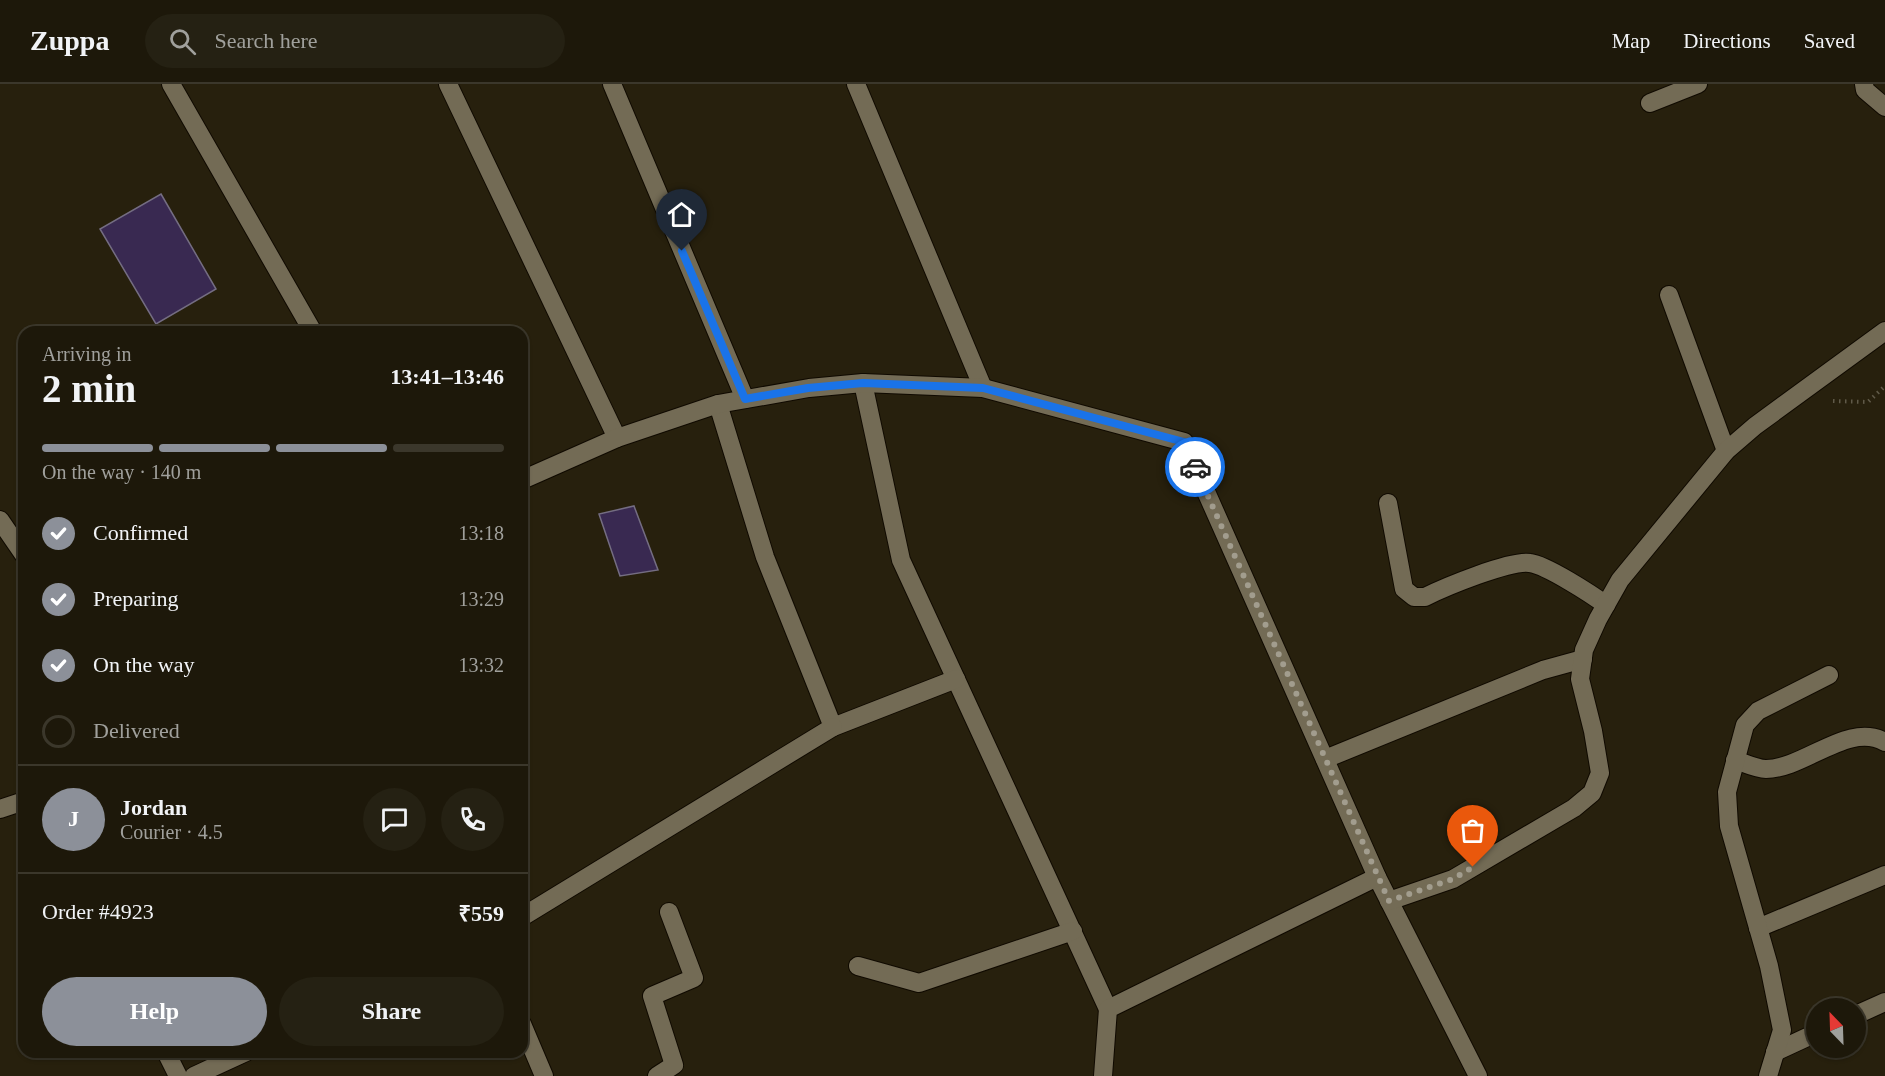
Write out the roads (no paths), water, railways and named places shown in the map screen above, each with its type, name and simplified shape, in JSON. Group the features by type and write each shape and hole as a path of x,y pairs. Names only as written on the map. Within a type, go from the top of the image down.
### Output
{"street":[{"path":"171,84 310,326"},
{"path":"448,84 617,438"},
{"path":"612,84 745,399"},
{"path":"856,84 983,388"},
{"path":"1650,103 1698,84"},
{"path":"1864,84 1865,90 1885,107"},
{"path":"1669,295 1726,451"},
{"path":"1389,901 1453,879 1574,808 1592,793 1600,773 1593,731 1580,679 1583,659 1598,620 1620,580 1726,451 1885,331"},
{"path":"528,477 617,438 718,404 808,388 863,383 983,388 1184,442 1377,877 1478,1076"},
{"path":"863,383 901,560 1108,1008 1103,1076"},
{"path":"718,404 765,557 833,727"},
{"path":"1388,503 1404,589 1414,597 1425,597 1512,565 1528,562 1542,566 1606,605"},
{"path":"0,520 18,546"},
{"path":"1324,759 1543,670 1583,659"},
{"path":"1768,1076 1782,1030 1769,966 1729,826 1727,792 1745,725 1758,711 1829,675"},
{"path":"528,913 833,727 956,679"},
{"path":"1735,760 1766,769 1785,765 1856,737 1874,735 1885,742"},
{"path":"0,808 18,803"},
{"path":"1758,928 1885,875"},
{"path":"1108,1008 1377,877"},
{"path":"657,1076 674,1065 652,996 694,978 669,912"},
{"path":"858,966 919,983 1073,931"},
{"path":"1866,1011 1885,1002"},
{"path":"528,1038 544,1076"},
{"path":"1775,1052 1806,1038"},
{"path":"169,1058 178,1076"},
{"path":"194,1076 233,1058"}]}
